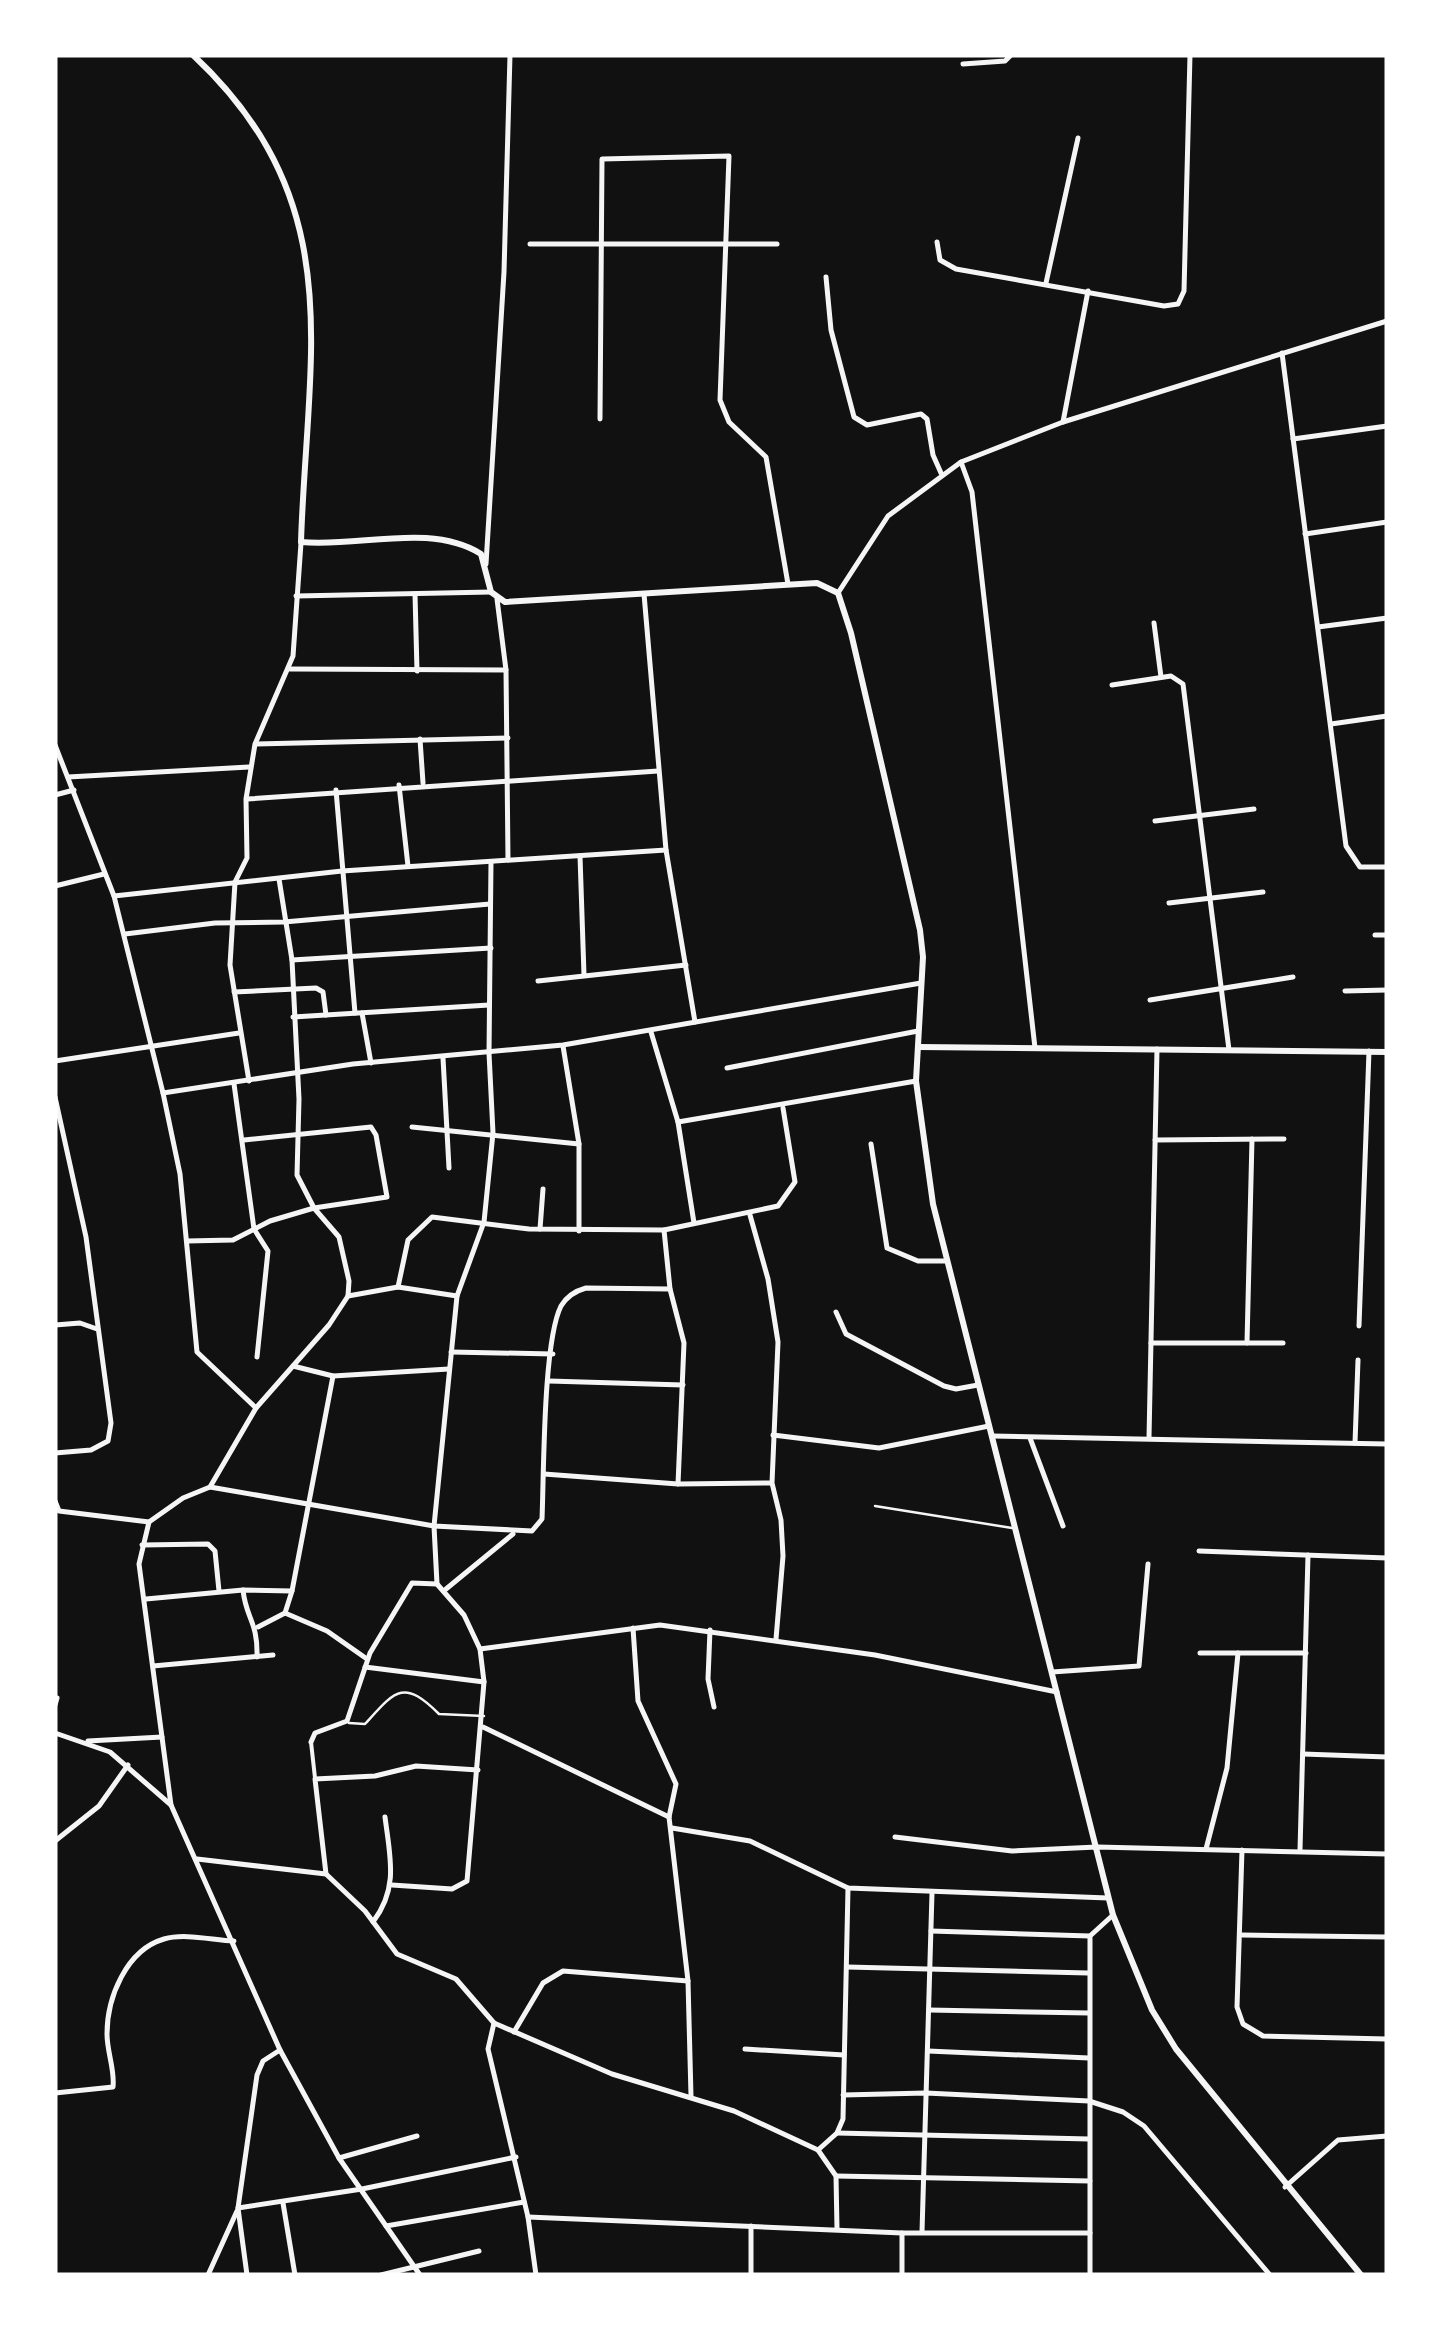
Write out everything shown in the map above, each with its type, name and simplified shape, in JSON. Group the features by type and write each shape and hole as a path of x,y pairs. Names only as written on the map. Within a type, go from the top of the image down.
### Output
{"street":[{"path":"193,55 261,138 284,180 300,226 311,280 314,336 290,668 255,744 246,798 246,858 235,882 234,992 249,1081"},
{"path":"508,860 506,670 497,600 491,592 486,564 504,272 510,55"},
{"path":"962,64 1004,61 1011,55"},
{"path":"936,242 938,254 950,268 1164,306 1178,304 1182,298 1190,55"},
{"path":"1046,282 1078,138"},
{"path":"600,420 602,159 721,153 732,162 722,408 734,428 758,446 766,458 788,584"},
{"path":"530,244 776,244"},
{"path":"826,277 831,330 854,417 867,425 921,414 927,419 933,455 941,473"},
{"path":"1064,422 1088,291"},
{"path":"838,592 888,516 941,473 961,462 1064,422 1387,321"},
{"path":"1282,354 1348,852 1360,867 1387,867"},
{"path":"1293,439 1387,426"},
{"path":"961,462 972,492 1035,1048"},
{"path":"1306,534 1387,522"},
{"path":"301,542 452,542 481,554 486,564"},
{"path":"497,600 523,603 818,583 838,592 852,632 920,930 916,1081 924,1158 1012,1528 1058,1692 1113,1916 1152,2010 1176,2049 1284,2187 1361,2275"},
{"path":"296,596 491,592"},
{"path":"415,594 417,671"},
{"path":"644,594 666,850 696,1022"},
{"path":"1318,628 1387,618"},
{"path":"1154,623 1161,677"},
{"path":"290,668 506,670"},
{"path":"1112,685 1161,677 1179,677 1183,684 1230,1050"},
{"path":"1330,724 1387,716"},
{"path":"255,744 508,738"},
{"path":"420,739 423,783"},
{"path":"55,745 126,934 148,1046 163,1093 180,1174 197,1352 256,1408"},
{"path":"68,776 250,767"},
{"path":"246,798 658,770"},
{"path":"400,785 408,866"},
{"path":"55,795 74,790"},
{"path":"336,790 359,1013 371,1063"},
{"path":"1155,822 1254,809"},
{"path":"114,896 342,871 666,850"},
{"path":"580,856 584,975"},
{"path":"438,1584 434,1526 457,1296 484,1222 493,1132 488,1053 492,862"},
{"path":"55,886 104,874"},
{"path":"210,1487 256,1408 348,1296 349,1281 339,1236 298,1184 292,960 278,879"},
{"path":"1170,903 1263,892"},
{"path":"126,934 490,904"},
{"path":"1375,935 1387,935"},
{"path":"292,960 491,948"},
{"path":"538,980 686,965"},
{"path":"1150,1000 1293,977"},
{"path":"163,1093 371,1063 563,1045 921,983"},
{"path":"234,992 320,990 326,1015"},
{"path":"1345,991 1387,990"},
{"path":"292,1017 489,1005"},
{"path":"651,1032 678,1122 694,1224"},
{"path":"727,1068 918,1032"},
{"path":"55,1061 239,1033"},
{"path":"563,1045 579,1144 578,1231"},
{"path":"919,1048 1387,1052"},
{"path":"1149,1438 1157,1049"},
{"path":"1359,1326 1369,1051"},
{"path":"444,1058 449,1168"},
{"path":"678,1122 783,1108 916,1081"},
{"path":"234,1084 254,1230 268,1251 257,1358"},
{"path":"55,1097 86,1237 111,1422 108,1441 91,1450 55,1453"},
{"path":"398,1287 408,1240 418,1226 445,1216 540,1229 664,1230 750,1215 778,1206 795,1182 783,1108"},
{"path":"187,1241 233,1240 314,1208 388,1197 371,1127 244,1140"},
{"path":"412,1127 493,1132 513,1140 579,1144"},
{"path":"1246,1343 1252,1139"},
{"path":"1155,1140 1284,1139"},
{"path":"871,1144 888,1248 918,1262 946,1262"},
{"path":"540,1229 543,1189"},
{"path":"750,1215 778,1342 772,1484 782,1538 776,1639"},
{"path":"664,1230 670,1289 683,1333 678,1484"},
{"path":"348,1296 398,1287 457,1296"},
{"path":"416,2273 339,2158 280,2050 172,1805 139,1564 142,1545 149,1522 183,1498 210,1487 434,1526 532,1532 541,1523 549,1381 560,1308 574,1293 592,1288 670,1289"},
{"path":"836,1312 846,1334 944,1386 956,1389 978,1385"},
{"path":"55,1326 80,1323 97,1329"},
{"path":"1151,1343 1283,1343"},
{"path":"451,1352 553,1354"},
{"path":"1355,1444 1358,1360"},
{"path":"292,1366 333,1376 449,1369"},
{"path":"258,1627 285,1613 292,1591 306,1501 333,1376"},
{"path":"549,1381 683,1385"},
{"path":"773,1436 880,1448 990,1426"},
{"path":"992,1436 1387,1444"},
{"path":"1030,1438 1063,1526"},
{"path":"544,1474 678,1484 772,1484"},
{"path":"55,1501 57,1512 149,1522"},
{"path":"446,1589 516,1532"},
{"path":"142,1545 208,1544 215,1551 218,1591"},
{"path":"1200,1551 1387,1558"},
{"path":"1300,1850 1308,1555"},
{"path":"1052,1672 1139,1666 1148,1564"},
{"path":"392,1886 464,1886 483,1727 484,1682 480,1649 464,1614 438,1584 412,1583 366,1663 347,1721 318,1731 312,1742 326,1874 373,1922 397,1954 456,1979 494,2023 612,2074 691,2096 818,2150 836,2176 837,2229"},
{"path":"243,1590 244,1604 258,1627 257,1657"},
{"path":"146,1599 218,1591 292,1591"},
{"path":"285,1613 327,1632 366,1663 484,1682"},
{"path":"480,1649 660,1625 776,1639 1058,1692"},
{"path":"633,1628 638,1701 676,1784 670,1817 688,1982 691,2096"},
{"path":"710,1630 708,1679 714,1706"},
{"path":"1200,1653 1306,1654"},
{"path":"1206,1849 1227,1768 1238,1653"},
{"path":"153,1666 272,1656"},
{"path":"483,1727 670,1817"},
{"path":"55,1733 85,1741 128,1765 172,1805"},
{"path":"85,1741 162,1736"},
{"path":"1303,1754 1387,1758"},
{"path":"55,1842 99,1806 128,1765"},
{"path":"315,1779 375,1776 416,1766 478,1770"},
{"path":"373,1922 389,1900 392,1886 385,1817"},
{"path":"672,1828 750,1841 848,1888 1108,1898"},
{"path":"895,1837 1012,1851 1097,1846 1387,1854"},
{"path":"1242,1850 1237,2006 1247,2028 1269,2037 1387,2039"},
{"path":"198,1859 326,1874"},
{"path":"818,2150 837,2133 843,2120 848,1888"},
{"path":"922,2232 932,1893"},
{"path":"931,1931 1090,1936 1113,1916"},
{"path":"1090,1936 1090,2275"},
{"path":"1242,1936 1387,1937"},
{"path":"55,2093 109,2090 114,2080 108,2056 107,2016 126,1971 153,1944 166,1938 234,1942"},
{"path":"847,1967 1088,1973"},
{"path":"514,2032 543,1983 563,1971 688,1982"},
{"path":"929,2010 1089,2014"},
{"path":"494,2023 488,2050 516,2157 536,2275"},
{"path":"208,2275 238,2208 259,2068 280,2050"},
{"path":"745,2050 844,2055"},
{"path":"928,2050 1089,2058"},
{"path":"842,2094 926,2093 1089,2100 1122,2112 1144,2126 1270,2275"},
{"path":"837,2133 1089,2139"},
{"path":"339,2158 417,2136"},
{"path":"1284,2187 1338,2140 1387,2136"},
{"path":"238,2208 362,2189 516,2157"},
{"path":"836,2176 1090,2180"},
{"path":"386,2226 524,2202"},
{"path":"284,2203 295,2275"},
{"path":"238,2208 247,2275"},
{"path":"528,2217 902,2233 1090,2232"},
{"path":"750,2275 751,2226"},
{"path":"902,2233 902,2275"},
{"path":"382,2275 416,2273 479,2252"}],"lane":[{"path":"874,1506 1012,1528"},
{"path":"347,1721 365,1724 386,1699 407,1692 421,1696 440,1714 484,1716"}]}
